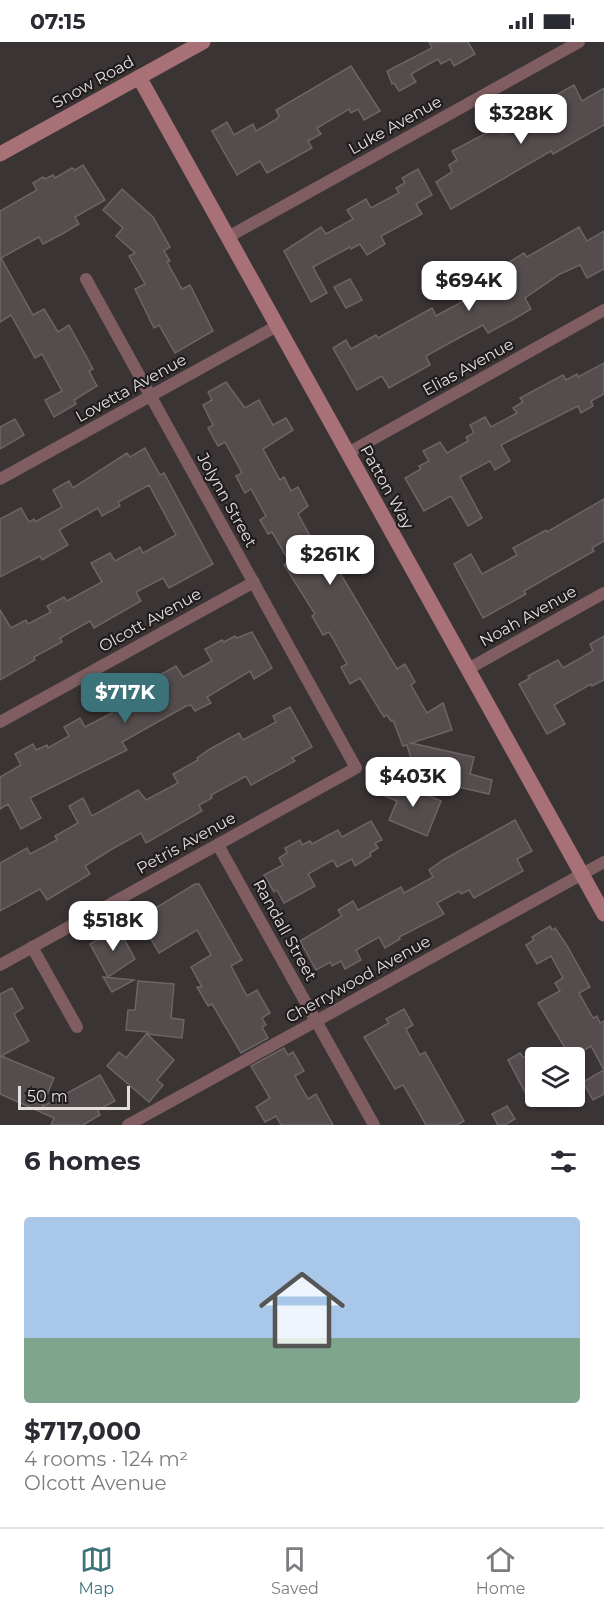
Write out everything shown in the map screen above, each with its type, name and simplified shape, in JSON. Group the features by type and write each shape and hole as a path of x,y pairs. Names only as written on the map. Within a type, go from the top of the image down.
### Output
{"street":[{"name":"Snow Road","path":"0,154 203,42"},
{"name":"Luke Avenue","path":"228,237 579,42"},
{"name":"Patton Way","path":"139,77 604,914"},
{"name":"Jolynn Street","path":"86,279 356,768"},
{"name":"Elias Avenue","path":"348,453 604,310"},
{"name":"Lovetta Avenue","path":"0,479 277,326"},
{"name":"Olcott Avenue","path":"0,722 254,582"},
{"name":"Noah Avenue","path":"468,669 604,593"},
{"name":"Petris Avenue","path":"0,965 356,768"},
{"name":"Randall Street","path":"218,844 374,1125"},
{"name":"Cherrywood Avenue","path":"128,1125 604,862"},
{"path":"32,947 77,1027"}],"building":[{"path":"429,42 468,42 475,54 454,66 450,59 441,64 438,59 411,74 416,82 399,91 394,83 392,84 387,71 432,48"},
{"path":"351,66 380,111 364,120 358,109 351,113 349,109 317,128 321,134 308,141 312,148 267,173 260,161 237,175 212,131 227,122 234,135 253,124 256,131 277,119 279,116 276,110"},
{"path":"574,85 582,101 604,88 604,125 553,154 551,151 451,209 436,182 452,172 449,165 457,160 452,151 498,127 502,135 532,118 530,115 554,102 552,97"},
{"path":"83,165 105,200 75,217 79,224 62,234 43,244 39,237 1,258 33,315 44,309 58,332 69,325 93,369 89,371 97,386 74,400 76,404 54,417 45,400 62,391 42,354 35,358 11,315 0,322 0,211 37,190 33,183 43,177 45,179 53,175 55,178 72,168 75,170"},
{"path":"418,169 432,195 416,204 422,214 381,236 385,244 367,255 360,244 313,267 327,293 311,302 284,251 321,227 326,234 353,219 347,210 366,199 371,208 399,193 396,188 405,183 402,178"},
{"path":"122,189 153,217 170,247 164,251 170,261 167,262 182,289 190,285 213,331 175,353 159,325 154,328 135,289 145,284 129,256 135,253 116,236 123,228 103,210"},
{"path":"579,227 587,241 604,231 604,269 587,278 580,265 560,274 525,298 531,309 514,319 488,333 483,325 426,356 430,365 389,388 382,376 357,390 333,348 346,340 351,349 376,335 378,338 432,308 436,316 469,298 467,294 502,275 498,269 524,253 527,257"},
{"path":"350,279 362,300 346,308 334,287"},
{"path":"604,363 604,394 591,401 593,406 581,413 578,406 501,445 510,461 495,470 490,461 460,477 482,518 468,526 451,496 424,511 405,478 421,469 419,466 429,461 423,451 440,442 447,453 468,441 466,437 474,433 470,425 485,417 491,427 517,413 513,408 523,402 520,398 563,375 566,380 577,374 578,377"},
{"path":"226,382 245,408 259,400 273,425 286,418 293,430 263,449 280,480 284,477 291,491 298,487 308,506 298,514 314,543 320,539 397,669 405,664 415,682 411,685 427,713 443,703 452,730 411,743 474,757 470,774 492,780 489,794 458,787 460,774 432,768 415,772 407,745 403,746 393,720 391,721 387,715 384,717 360,678 350,684 341,667 347,664 329,632 323,635 312,616 315,614 284,565 289,561 272,532 268,534 260,520 266,516 251,489 245,493 236,476 242,473 225,442 218,446 208,428 213,425 203,405 212,400 208,392"},
{"path":"15,419 24,435 0,449 0,427"},
{"path":"145,448 160,475 164,473 213,564 169,588 163,578 136,592 141,601 94,628 90,621 60,638 62,642 34,657 35,660 0,680 0,610 11,628 26,620 28,624 51,612 47,606 64,597 67,601 102,582 91,563 110,553 115,561 140,547 143,553 176,535 149,485 118,502 120,506 102,516 98,508 59,530 68,545 42,560 40,556 0,577 0,519 21,508 29,522 34,519 35,522 62,507 53,490 69,481 73,488 127,453 130,457"},
{"path":"604,499 604,541 592,548 594,551 524,591 526,594 483,618 454,564 471,554 482,574 517,555 513,548 546,530 547,532"},
{"path":"252,632 272,668 254,679 250,671 207,697 211,703 195,711 191,705 186,706 122,742 127,750 30,798 41,818 21,829 8,804 0,809 0,777 21,765 15,754 33,744 36,750 47,745 48,748 69,736 64,727 80,718 85,727 112,713 107,704 125,693 129,701 162,683 158,676 176,666 183,677 212,661 205,649 222,640 224,642 235,636 237,638"},
{"path":"604,636 604,680 592,686 591,684 554,705 565,724 547,734 519,684 530,678 528,676 558,660 563,668 593,651 590,644"},
{"path":"290,707 312,747 292,758 295,761 251,785 246,776 211,795 212,798 199,805 202,811 146,843 141,833 112,849 85,866 90,874 47,900 40,889 0,911 0,863 27,848 30,854 57,840 55,836 78,823 69,806 83,798 92,816 138,790 146,800 178,783 173,774 198,760 197,758 210,749 239,733 243,740 276,722 273,716"},
{"path":"392,780 441,801 427,836 389,820 397,801 385,796"},
{"path":"515,820 532,851 517,859 523,871 474,898 469,890 461,894 459,891 437,903 444,914 399,937 400,939 385,948 379,937 356,950 361,960 345,969 341,961 332,966 330,962 316,970 300,941 342,916 338,910 353,901 358,910 401,887 404,893 433,877 429,870 443,860"},
{"path":"371,821 382,840 375,843 378,848 370,853 371,856 355,866 352,859 337,867 333,860 308,874 315,886 284,903 277,890 274,892 264,875 283,865 279,858 287,853 285,848 300,840 302,845 310,841 312,844 338,830 342,837"},
{"path":"195,884 199,884 242,960 231,966 247,996 257,990 270,1013 262,1018 266,1025 262,1027 268,1038 241,1053 212,1004 208,1006 197,987 202,987 191,967 211,955 197,930 159,953 139,918"},
{"path":"550,926 552,930 555,928 590,987 579,993 593,1018 597,1016 600,1023 604,1021 604,1070 591,1046 585,1050 585,1047 564,1047 538,1003 560,991 555,983 563,978 551,956 537,964 526,945 534,940 532,937"},
{"path":"118,928 135,959 108,977 90,944"},
{"path":"103,977 134,980 112,992"},
{"path":"138,981 174,984 171,1018 184,1020 182,1038 147,1034 174,1060 157,1080 163,1085 149,1102 107,1066 119,1052 126,1058 148,1032 126,1030 128,1010 135,1010"},
{"path":"12,988 23,1008 14,1014 29,1041 1,1056 54,1078 42,1107 100,1075 115,1101 98,1110 100,1115 83,1125 51,1125 54,1118 0,1094 0,994"},
{"path":"404,1009 413,1025 406,1029 420,1055 425,1052 464,1121 457,1125 426,1125 403,1085 395,1089 364,1037 389,1023 386,1019"},
{"path":"284,1048 288,1055 293,1052 304,1071 295,1076 308,1099 316,1094 333,1125 281,1125 276,1116 265,1122 256,1107 270,1098 251,1066"},
{"path":"520,1053 525,1057 525,1092 508,1060"},
{"path":"604,1070 604,1094 593,1100 585,1086 585,1081"},
{"path":"507,1106 515,1119 505,1125 498,1125 492,1114"}]}
